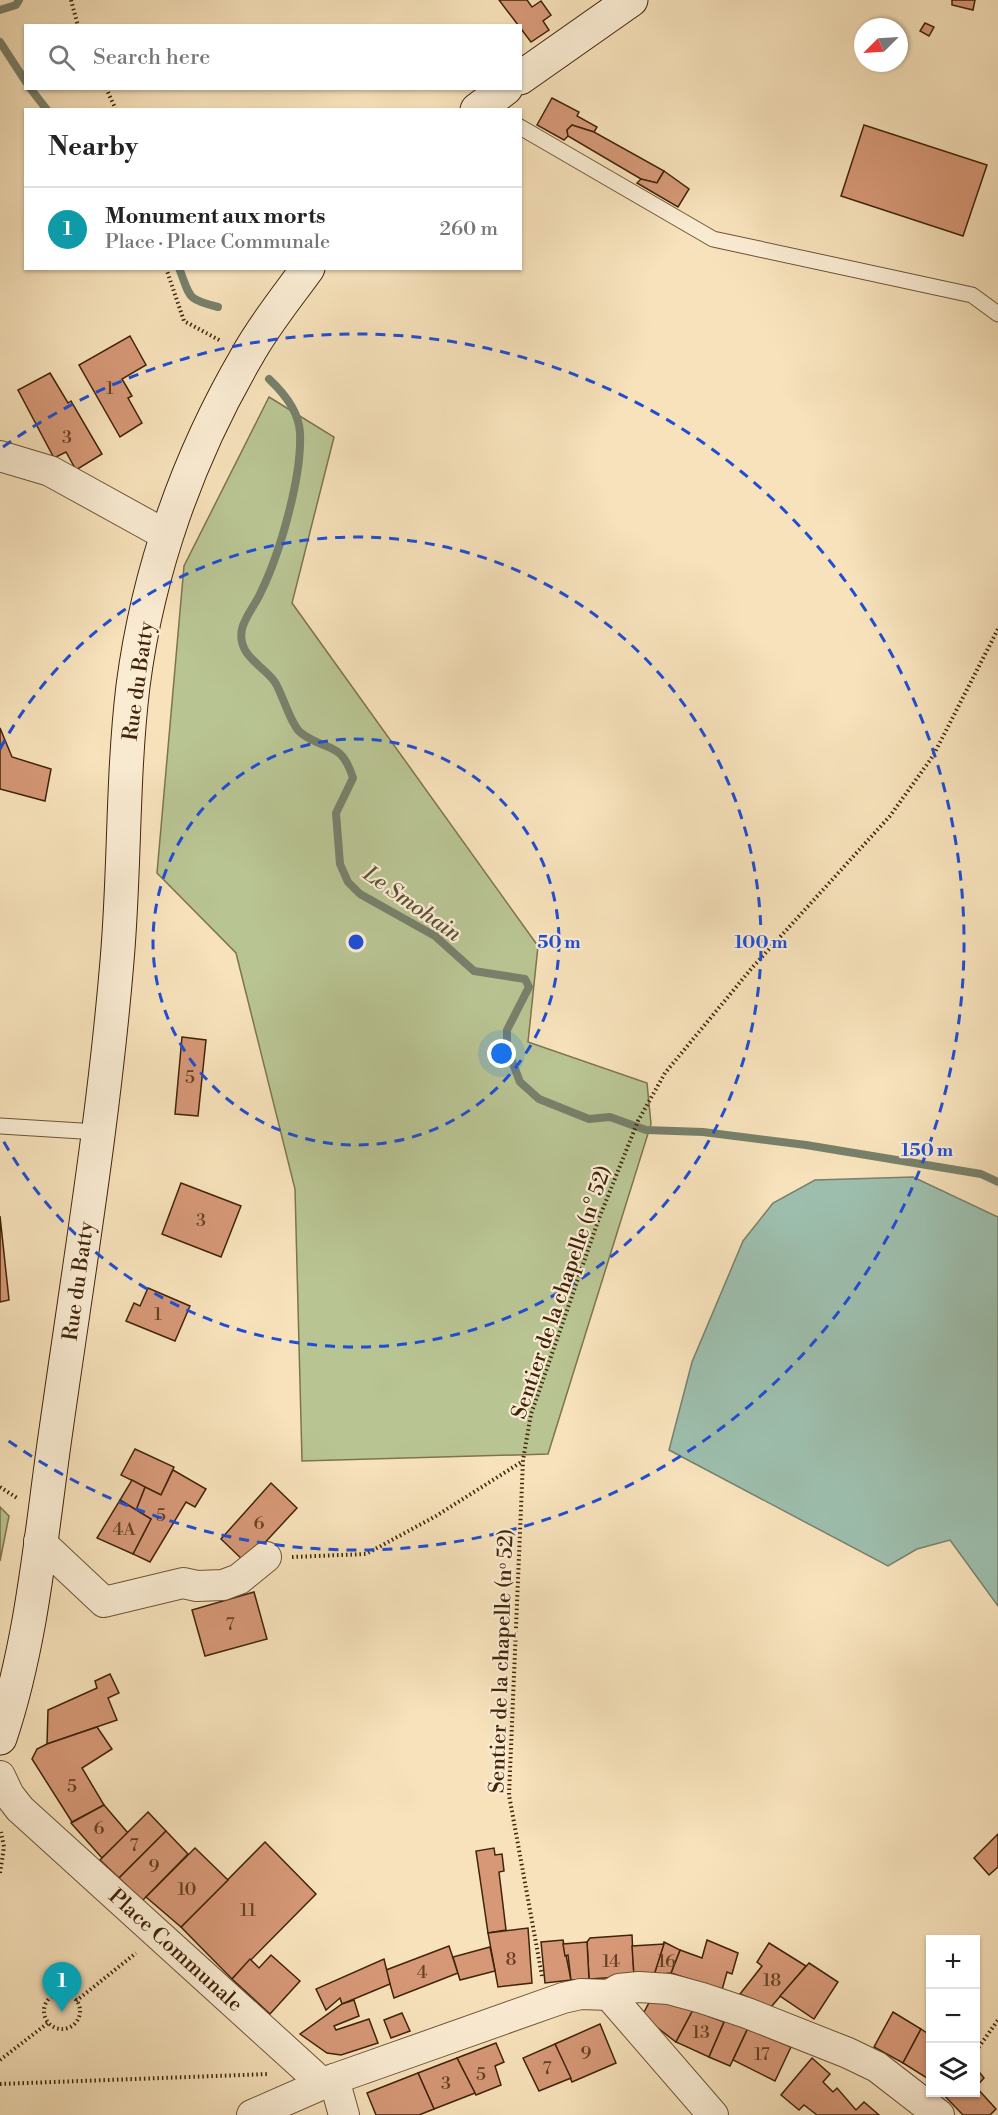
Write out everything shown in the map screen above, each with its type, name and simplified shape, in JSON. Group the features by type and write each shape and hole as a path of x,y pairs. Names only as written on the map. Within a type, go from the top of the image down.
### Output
{"main road":[{"path":"522,77 631,0"},
{"name":"Rue du Batty","path":"0,1738 19,1667 99,1132 118,945 133,688 145,620 166,535 204,436 247,355 307,270"}],"street":[{"path":"0,456 50,471 166,535"},
{"path":"39,1541 104,1602 183,1583 197,1586 223,1585 239,1579 266,1557"},
{"name":"Place Communale","path":"0,1776 9,1795 14,1818 158,1935 322,2079"},
{"path":"252,2115 322,2079 546,2004 581,1994 609,1995 619,1989 629,1988 669,1989 747,2013 877,2067 939,2115"},
{"path":"609,1995 713,2115"},
{"path":"322,2079 344,2115"}],"lane":[{"path":"522,129 714,238 972,295 998,314"},
{"path":"0,1126 99,1132"}],"path":[{"path":"71,0 77,24"},
{"path":"107,90 115,108"},
{"path":"167,270 184,321 247,355"},
{"name":"Sentier de la chapelle (n° 52)","path":"523,1460 531,1414 598,1221 638,1121 665,1073 751,969 890,816 933,756 998,629"},
{"path":"266,1557 366,1554 436,1516 523,1460"},
{"name":"Sentier de la chapelle (nᵒ 52)","path":"523,1460 509,1795 546,2004"},
{"path":"0,1827 4,1847 0,1873"},
{"path":"76,2001 158,1935"},
{"path":"62,1994 76,2001 80,2012 75,2023 58,2029 48,2022 44,2012 51,1998 62,1994"},
{"path":"980,2044 998,2020"},
{"path":"0,2061 48,2022"},
{"path":"0,2084 322,2079"}],"green space":[{"path":"269,397 334,437 292,603 538,946 528,1042 647,1083 651,1124 548,1454 302,1461 295,1189 236,953 157,873 184,566"},
{"path":"0,1507 9,1516 0,1561"}],"shaded area":[{"path":"913,1177 998,1217 998,1606 950,1540 917,1549 888,1566 669,1450 692,1362 743,1241 773,1203 815,1180"}],"building":[{"path":"499,0 527,0 532,7 541,1 551,15 543,21 549,30 531,42 522,30 522,24 517,24"},
{"path":"952,0 975,0 973,10 952,5"},
{"path":"925,23 934,27 929,36 920,31"},
{"path":"552,98 579,112 577,116 597,127 594,132 572,125 567,130 568,136 564,140 537,125"},
{"path":"572,125 594,132 664,171 657,183 641,179 568,136 567,130"},
{"path":"864,125 987,165 963,236 841,196"},
{"path":"664,171 689,189 678,207 637,183 641,179 657,183"},
{"path":"130,336 146,365 122,379 132,396 128,398 142,423 120,437 79,365"},
{"path":"50,373 68,403 71,401 102,454 76,470 66,452 54,458 18,390"},
{"path":"0,728 12,757 51,769 45,801 0,789"},
{"path":"182,1037 206,1040 198,1116 175,1114"},
{"path":"181,1183 241,1206 221,1257 162,1234"},
{"path":"0,1216 9,1300 0,1302"},
{"path":"148,1288 190,1306 175,1341 126,1321 134,1303 140,1306"},
{"path":"135,1449 174,1467 161,1495 121,1475"},
{"path":"173,1470 206,1489 195,1507 186,1502 150,1562 133,1554 151,1519 136,1510 145,1487 161,1495"},
{"path":"132,1480 145,1487 136,1510 120,1500"},
{"path":"271,1483 297,1508 246,1563 221,1539"},
{"path":"120,1500 151,1519 133,1554 97,1538"},
{"path":"254,1592 267,1639 205,1656 192,1610"},
{"path":"110,1674 119,1693 108,1698 117,1720 47,1744 48,1710 97,1688 95,1681"},
{"path":"97,1727 112,1749 82,1768 104,1805 72,1822 32,1759 37,1749 47,1744"},
{"path":"104,1805 128,1833 102,1858 71,1823"},
{"path":"148,1812 166,1831 119,1878 100,1860"},
{"path":"166,1831 188,1854 142,1901 119,1878"},
{"path":"998,1834 998,1867 989,1875 974,1858"},
{"path":"265,1842 316,1894 232,1979 181,1927"},
{"path":"195,1848 228,1880 181,1927 146,1897"},
{"path":"494,1848 495,1855 502,1854 504,1871 499,1872 506,1930 488,1933 476,1851"},
{"path":"528,1928 532,1983 498,1987 488,1933"},
{"path":"632,1935 634,1976 589,1979 587,1942 590,1938"},
{"path":"563,1940 571,1980 545,1983 541,1942"},
{"path":"707,1940 738,1953 732,1974 727,1972 722,1990 671,1973 680,1950 702,1958"},
{"path":"587,1942 589,1979 571,1980 568,1955 565,1956 563,1944"},
{"path":"664,1942 680,1950 671,1973 654,1975"},
{"path":"769,1943 806,1966 771,2007 740,1994 762,1966 757,1962"},
{"path":"664,1944 654,1975 634,1976 632,1946"},
{"path":"449,1946 458,1973 394,1998 386,1970"},
{"path":"490,1947 495,1971 460,1980 453,1957"},
{"path":"271,1955 300,1981 270,2014 232,1979 250,1959 259,1968"},
{"path":"384,1959 390,1984 342,2004 340,1998 326,2010 316,1989"},
{"path":"809,1963 838,1982 814,2019 780,1996"},
{"path":"657,1999 693,2010 676,2042 646,2019 644,2012 650,2001"},
{"path":"354,2000 359,2016 334,2026 336,2030 369,2019 378,2043 341,2055 327,2053 300,2034 342,2004"},
{"path":"693,2010 724,2022 709,2057 676,2042"},
{"path":"893,2012 921,2029 903,2063 874,2047"},
{"path":"402,2013 410,2031 391,2038 384,2020"},
{"path":"725,2020 748,2028 730,2066 709,2057"},
{"path":"600,2024 616,2063 572,2082 555,2044"},
{"path":"748,2028 791,2047 775,2081 733,2060"},
{"path":"921,2029 926,2032 926,2077 903,2063"},
{"path":"496,2043 504,2062 495,2066 501,2085 476,2095 457,2058"},
{"path":"555,2044 571,2078 539,2091 523,2058"},
{"path":"457,2058 475,2093 434,2109 418,2073"},
{"path":"812,2058 830,2074 823,2082 833,2092 837,2088 856,2110 864,2102 879,2115 817,2115 804,2105 799,2110 781,2095"},
{"path":"418,2073 434,2109 419,2115 376,2115 367,2093"},
{"path":"980,2091 996,2109 990,2115 963,2115 946,2097 980,2097"}],"waterway":[{"name":"Le Smohain","path":"0,10 16,5 19,0"},
{"name":"Le Smohain","path":"0,42 24,79"},
{"name":"Le Smohain","path":"32,90 45,108"},
{"name":"Le Smohain","path":"180,270 191,296 200,302 218,307"},
{"name":"Le Smohain","path":"269,379 294,410 299,425 300,451 294,492 282,536 259,597 243,624 241,639 253,661 276,684 297,729 310,739 338,752 348,766 353,778 336,813 340,864 348,882 360,894 435,936 474,971 525,979 529,987 507,1030 507,1048 520,1082 539,1099 589,1119 610,1117 646,1130 703,1132 806,1145 981,1174 998,1182"}],"place":[{"name":"Monument aux morts","path":"62,2012"}]}
